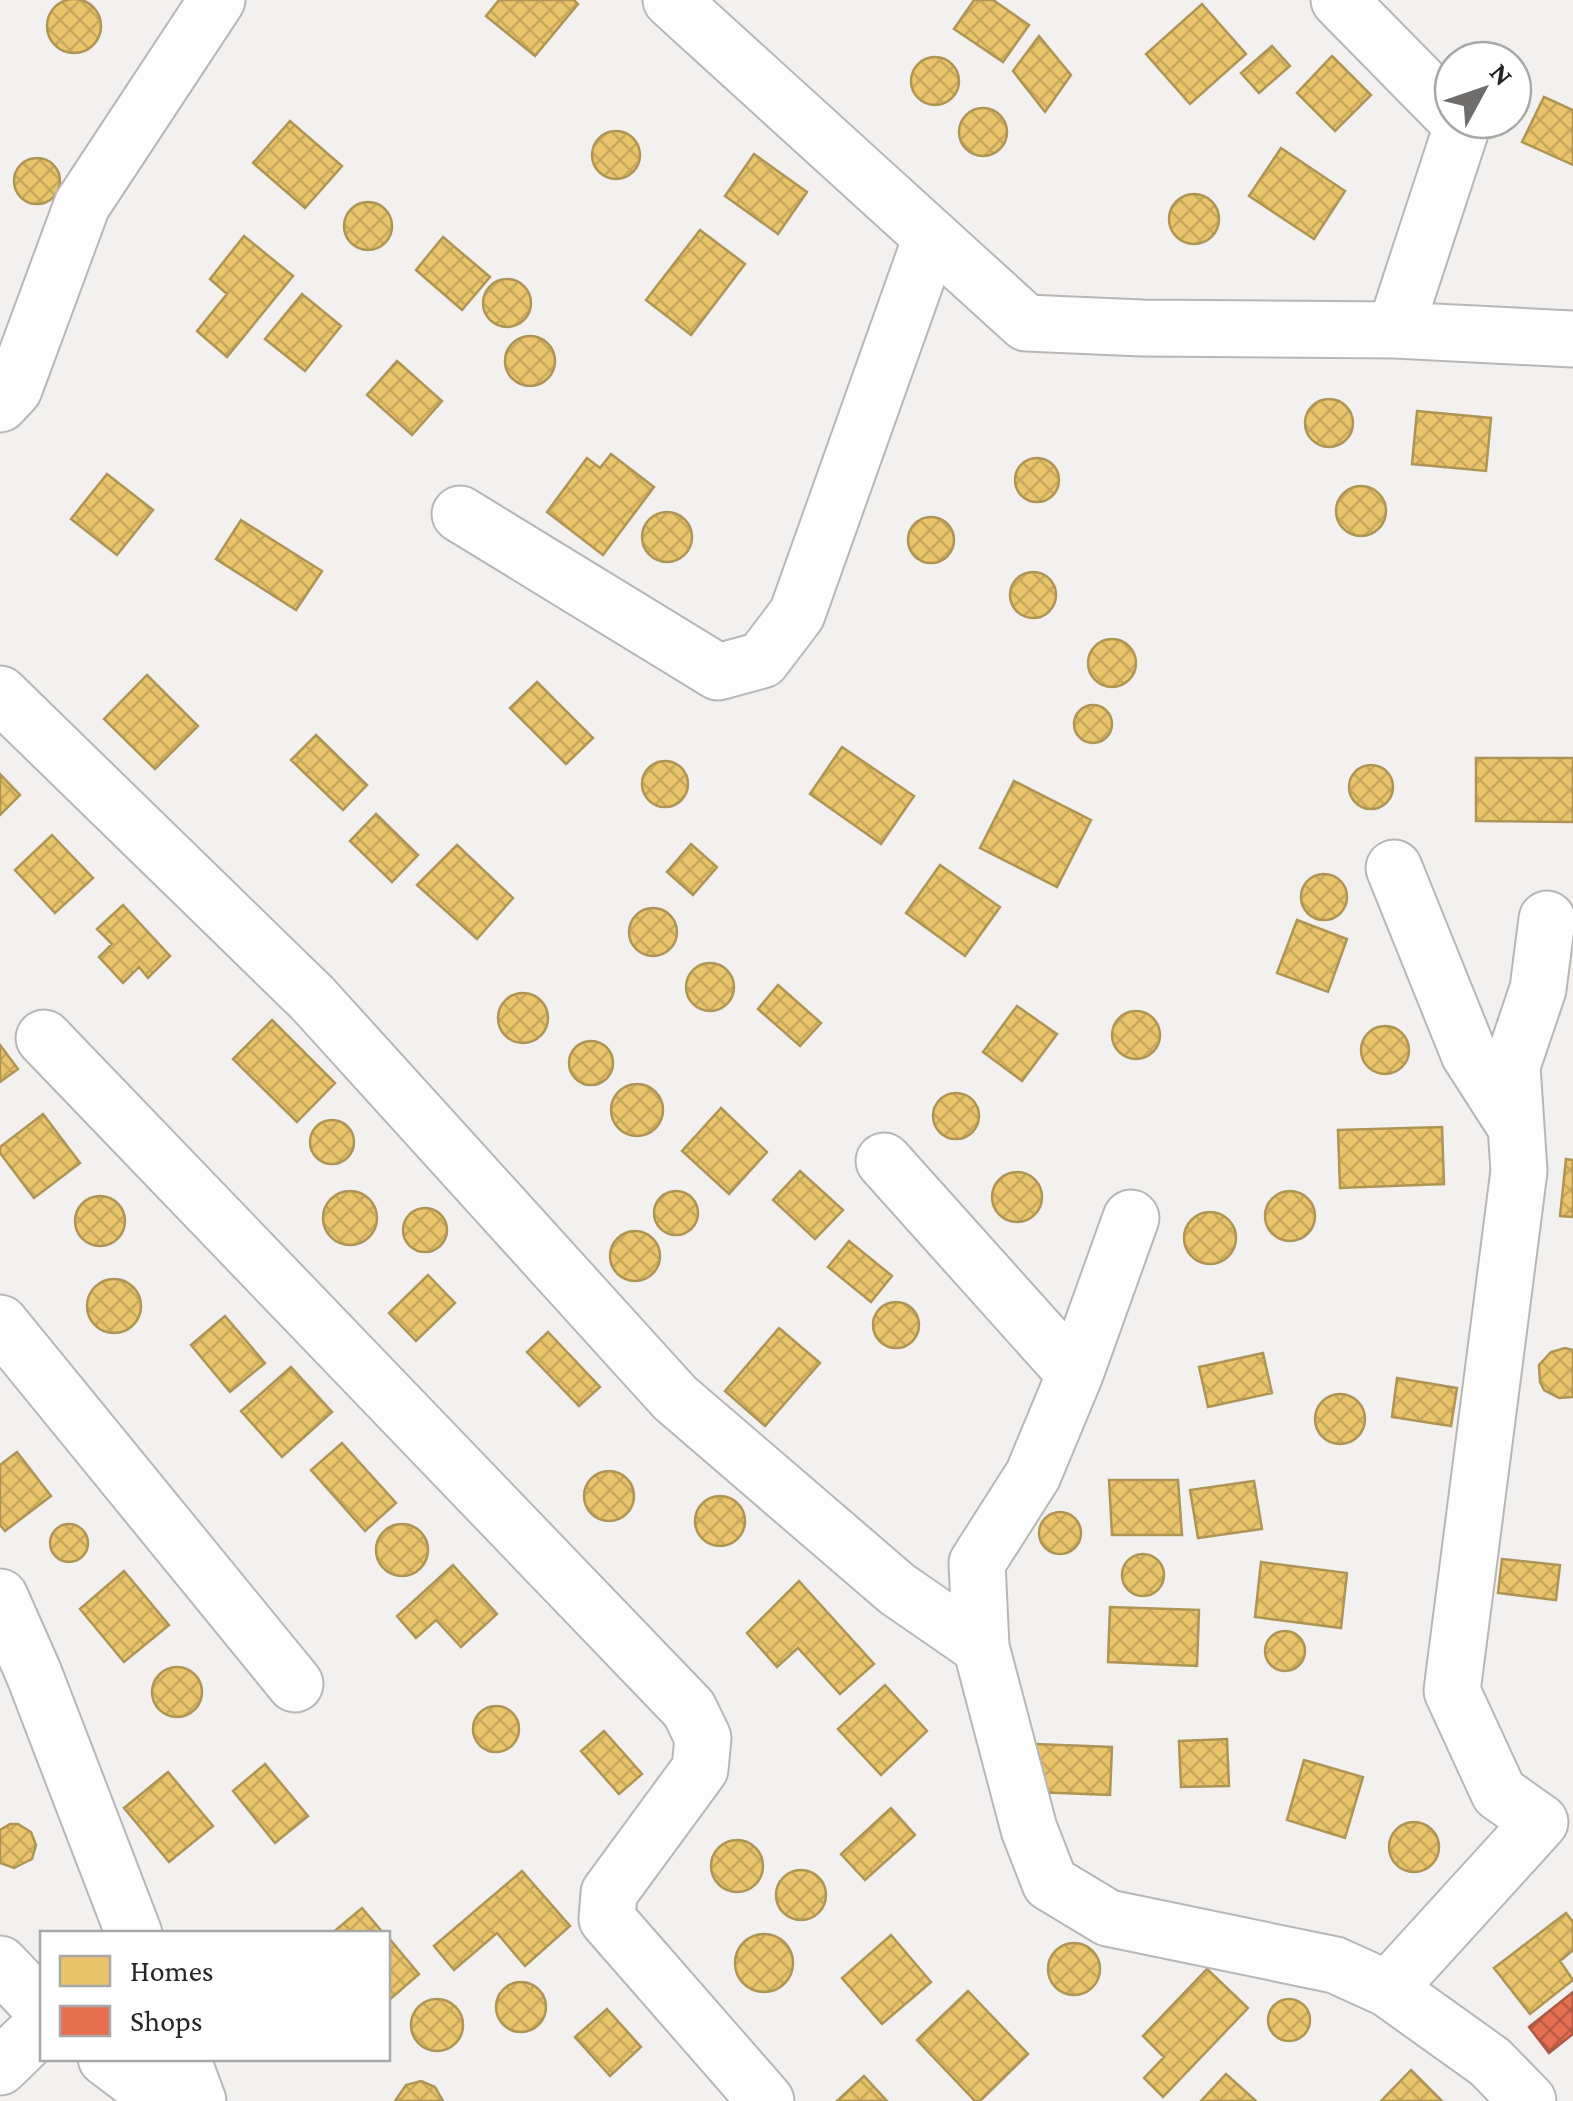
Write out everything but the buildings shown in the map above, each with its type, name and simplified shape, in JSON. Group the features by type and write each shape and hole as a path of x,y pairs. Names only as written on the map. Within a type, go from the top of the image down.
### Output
{"street":[{"path":"4,391 82,205 218,0"},
{"path":"671,0 1026,323 1395,330 1573,339"},
{"path":"1339,0 1433,96"},
{"path":"1395,330 1457,140"},
{"path":"460,514 718,672 762,660 796,614 931,238"},
{"path":"0,694 313,999 676,1398 897,1589 981,1647"},
{"path":"1394,868 1469,1054 1516,1126"},
{"path":"1388,1990 1557,1817 1498,1792 1452,1691 1519,1170 1512,1066 1538,989 1547,919"},
{"path":"44,1038 688,1709 704,1738 700,1769 608,1893 607,1919 766,2101"},
{"path":"884,1161 1075,1374"},
{"path":"1131,1218 1075,1374 1033,1475 977,1562 981,1647 1029,1829 1050,1883 1108,1918 1335,1965 1388,1990 1490,2062 1528,2101"},
{"path":"0,1323 295,1684"},
{"path":"0,1596 133,1931"},
{"path":"0,1964 40,2006"},
{"path":"0,2067 40,2028"},
{"path":"110,2061 163,2101"},
{"path":"183,2061 198,2101"}]}
